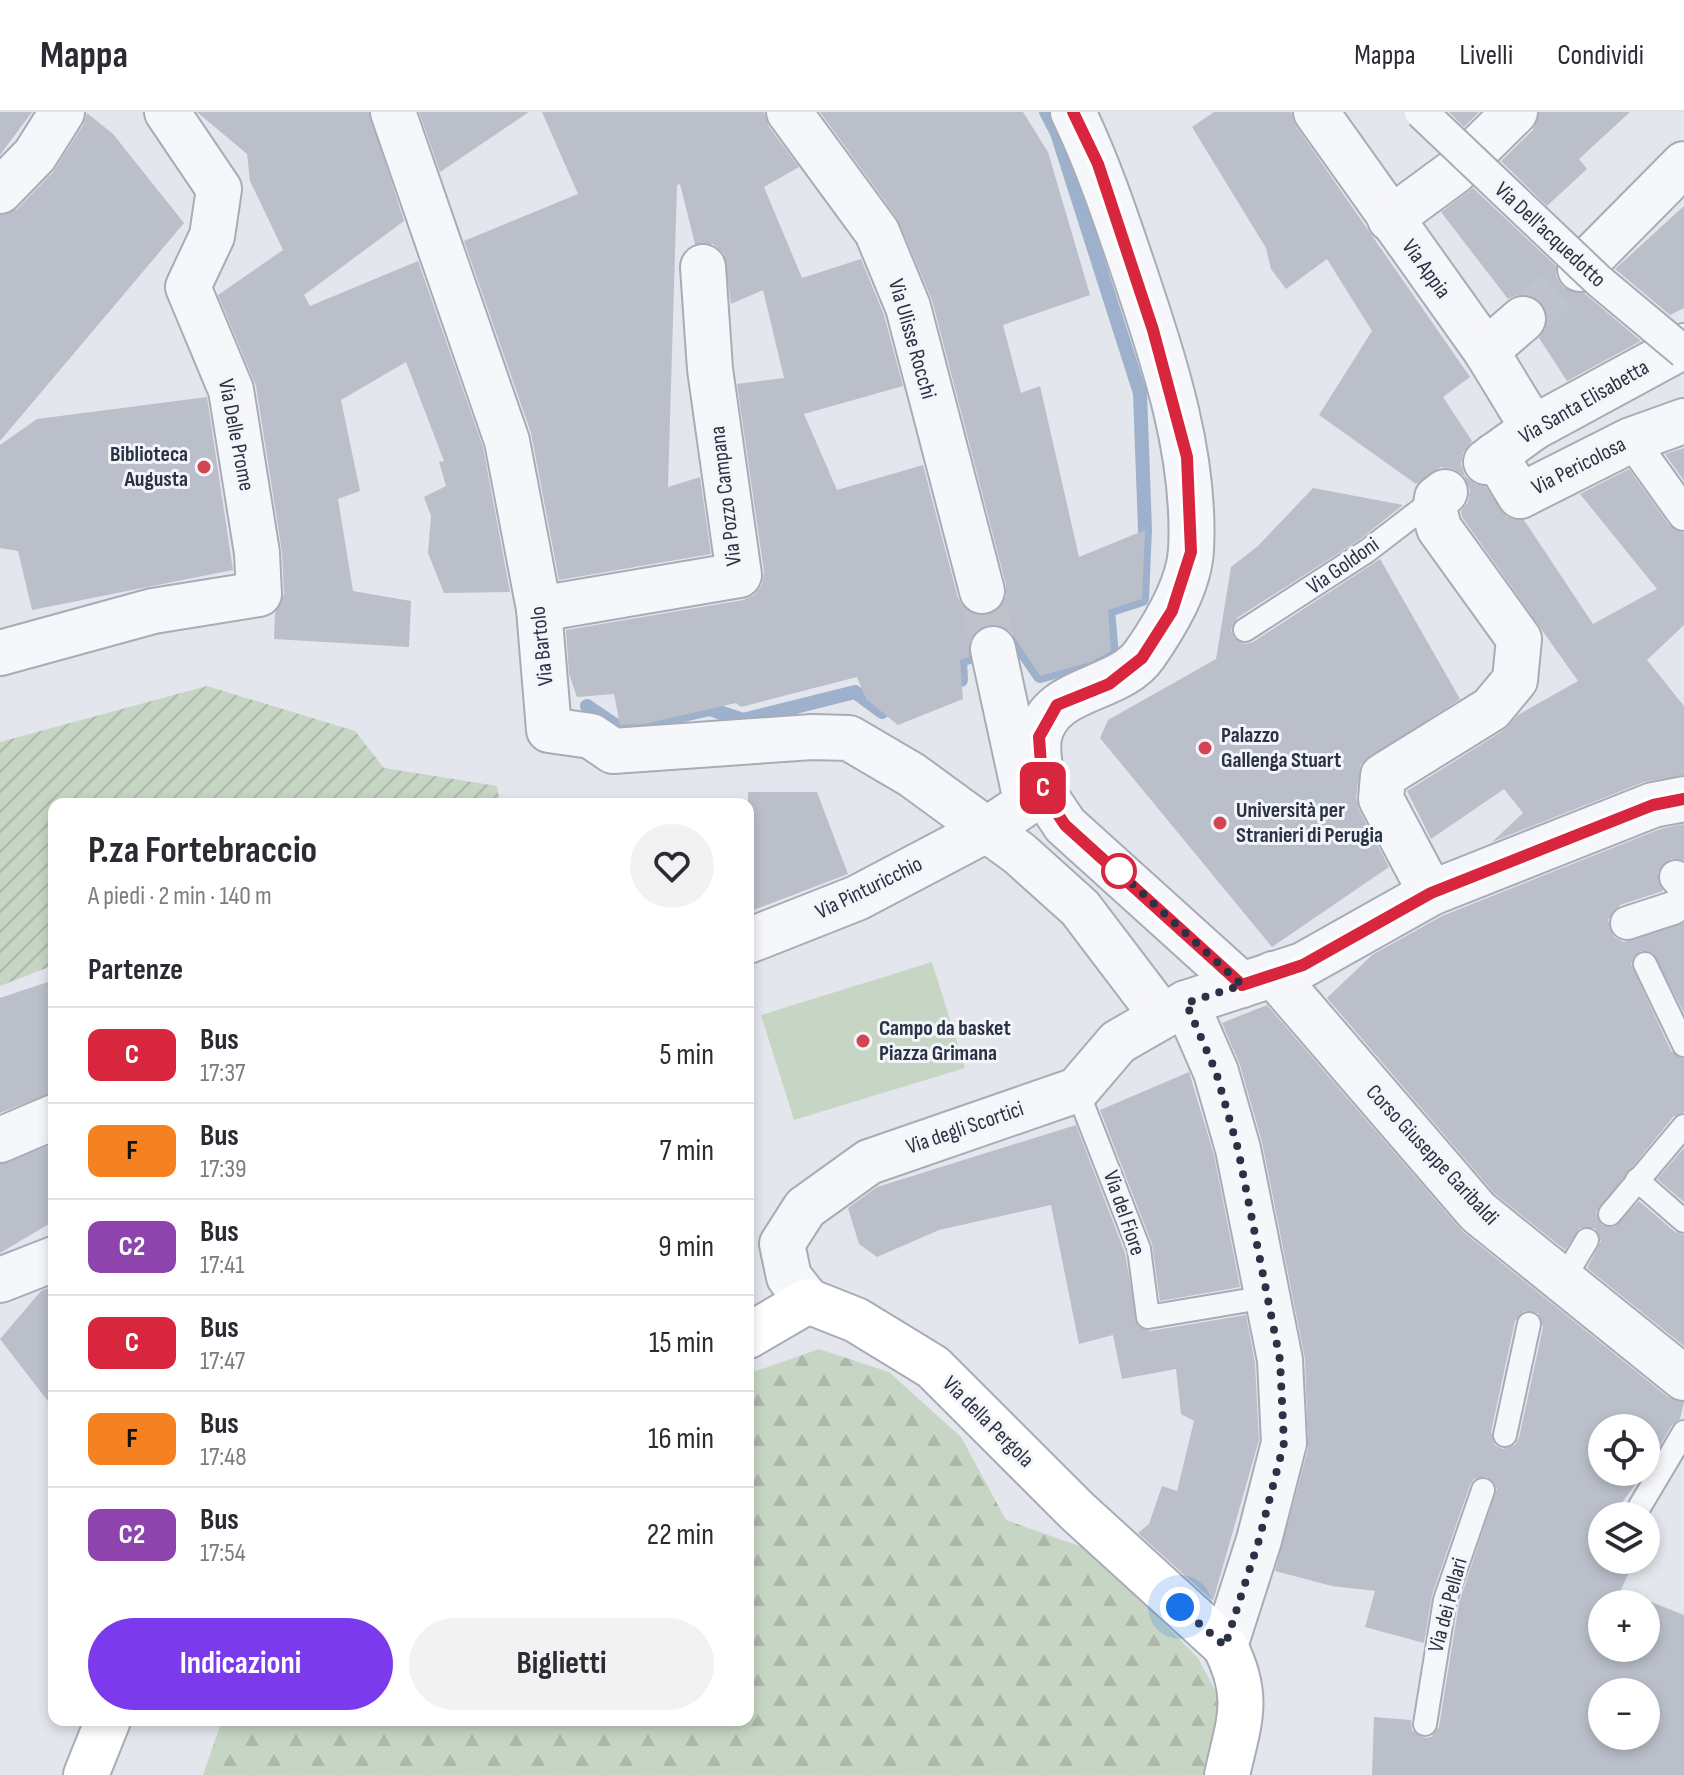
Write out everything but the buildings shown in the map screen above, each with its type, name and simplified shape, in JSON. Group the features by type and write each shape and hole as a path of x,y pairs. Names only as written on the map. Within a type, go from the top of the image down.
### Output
{"main road":[{"path":"754,1332 808,1301"},
{"name":"Via della Pergola","path":"808,1301 856,1320 933,1367 1077,1511 1225,1646"},
{"path":"1225,1646 1237,1669 1243,1703 1227,1775"},
{"path":"86,1775 106,1726"}],"street":[{"path":"0,191 35,155 62,112"},
{"name":"Via Delle Prome","path":"0,653 153,611 259,594 257,553 231,390 188,287 212,236 219,189 167,112"},
{"name":"Via Bartolo","path":"393,112 507,441 539,609 549,730 591,736 613,751 812,737 849,738 912,775 988,829"},
{"name":"Via Ulisse Rocchi","path":"789,112 877,232 908,307 982,591"},
{"path":"1035,797 1039,737 1057,705 1109,684 1142,658 1172,611 1191,552 1187,457 1153,330 1098,164 1073,112"},
{"name":"Via Appia","path":"1316,112 1486,351 1533,428"},
{"name":"Via Dell'acquedotto","path":"1421,112 1599,281 1684,352"},
{"path":"1390,219 1454,172 1515,112"},
{"path":"1580,269 1684,164"},
{"name":"Via Pozzo Campana","path":"539,609 739,575 710,369 703,267"},
{"path":"1486,351 1523,319"},
{"name":"Via Santa Elisabetta","path":"1490,459 1533,428 1684,346"},
{"name":"Via Pericolosa","path":"1490,459 1520,496 1631,440 1684,421"},
{"path":"1631,440 1684,514"},
{"path":"1431,893 1381,799 1383,776 1491,709 1515,680 1519,639 1439,528 1435,512 1441,495"},
{"path":"993,649 1035,797"},
{"name":"Via Pinturicchio","path":"754,939 857,898 988,829 1035,797"},
{"name":"Corso Giuseppe Garibaldi","path":"1035,797 1065,825 1258,980 1475,1214 1684,1378"},
{"path":"1077,1090 1118,1042 1174,1010 1303,965 1431,893 1653,805 1684,799"},
{"path":"988,829 1080,908 1174,1010 1216,1072 1238,1149 1280,1360 1284,1443 1259,1540 1225,1646"},
{"path":"1627,923 1677,890"},
{"name":"Via degli Scortici","path":"808,1301 789,1277 782,1244 805,1208 869,1162 1077,1090"},
{"path":"0,1140 48,1120"},
{"path":"0,1280 48,1261"}],"lane":[{"name":"Via Goldoni","path":"1245,630 1367,551 1441,495"},
{"path":"1645,964 1684,1045"},
{"name":"Via del Fiore","path":"1077,1090 1139,1249 1148,1317 1267,1297"},
{"path":"1610,1214 1684,1126"},
{"path":"1637,1180 1684,1221"},
{"path":"1561,1283 1587,1240"},
{"path":"1505,1435 1529,1324"},
{"path":"1642,1502 1684,1432"},
{"name":"Via dei Pellari","path":"1425,1724 1445,1600 1483,1490"}],"green space":[{"path":"207,686 355,731 384,768 497,786 499,798 48,798 48,967 0,986 0,742"},
{"name":"Campo da basket Piazza Grimana","path":"932,962 965,1068 794,1120 761,1015"},
{"path":"819,1349 889,1372 961,1437 1006,1520 1082,1547 1103,1562 1198,1658 1222,1703 1215,1775 203,1775 220,1726 754,1726 754,1372"}],"waterway":[{"path":"961,680 960,660 1016,641 1040,676 1112,655 1108,610 1142,599 1145,530 1140,393 1057,133 1046,112"},
{"path":"587,706 621,729 710,709 743,720 855,692 882,712"}],"tunnel":[{"path":"1523,319 1580,269"},
{"path":"982,591 993,649"}],"bus line":[{"name":"C","path":"1073,112 1098,164 1153,330 1187,457 1191,552 1172,611 1142,658 1109,684 1075,695 1057,705 1039,737 1043,792 1065,825 1242,985 1303,965 1431,893 1653,805 1684,799"}],"place":[{"name":"Biblioteca Augusta","path":"204,467"},
{"name":"Palazzo Gallenga Stuart","path":"1205,748"},
{"name":"Università per Stranieri di Perugia","path":"1220,823"},
{"name":"Campo da basket Piazza Grimana","path":"863,1041"}],"route":[{"path":"1119,871 1115,868 1242,985 1186,1003 1197,1021 1216,1072 1238,1149 1280,1360 1284,1443 1259,1540 1225,1646 1180,1607"}]}
